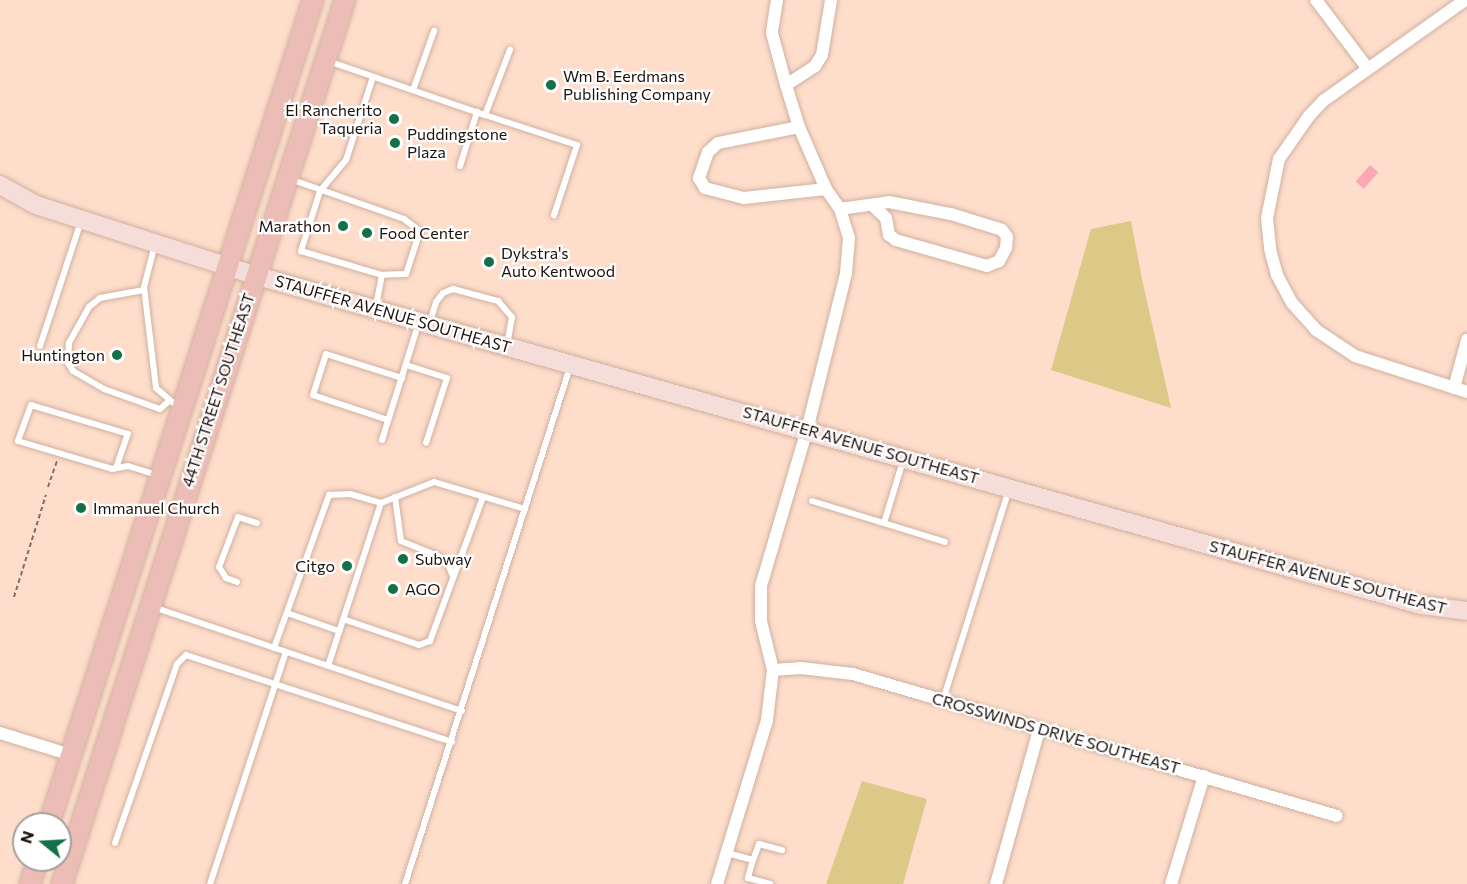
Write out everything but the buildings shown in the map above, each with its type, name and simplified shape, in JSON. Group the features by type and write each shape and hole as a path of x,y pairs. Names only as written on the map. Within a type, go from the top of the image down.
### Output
{"main road":[{"name":"44TH STREET SOUTHEAST","path":"53,812 160,476 176,403 227,267 313,0"},
{"name":"44TH STREET SOUTHEAST","path":"62,884 341,4"},
{"path":"150,605 141,598 136,575 156,516 152,500"},
{"path":"71,755 85,775 87,803"}],"street":[{"path":"717,884 767,720 773,670 761,621 761,586 807,430 846,273 849,238 840,209 826,189 799,127 786,85 772,33 777,0"},
{"path":"786,85 815,66 822,54 831,0"},
{"path":"1316,0 1368,69"},
{"path":"1465,0 1323,101 1292,134 1270,187 1270,249 1286,293 1316,330 1355,356 1467,392"},
{"path":"799,127 718,143 708,152 699,178 705,188 744,198 826,189"},
{"name":"STAUFFER AVENUE SOUTHEAST","path":"0,185 36,205 254,276 904,457 1421,605 1467,611"},
{"path":"840,209 889,202 981,222 1002,230 1007,237 1006,248 999,261 987,266 896,240 889,235 885,218 873,206"},
{"path":"1454,388 1467,340"},
{"name":"CROSSWINDS DRIVE SOUTHEAST","path":"773,670 801,668 853,674 1337,816"},
{"path":"996,884 1039,730"},
{"path":"0,733 71,755"},
{"path":"1171,884 1204,777"}],"lane":[{"path":"413,90 434,31"},
{"path":"485,115 510,50"},
{"path":"325,60 577,145 554,214"},
{"path":"287,177 320,191 404,219 420,231 406,274 382,275 302,252 320,191 346,160 373,76"},
{"path":"460,166 477,112"},
{"path":"40,346 81,220"},
{"path":"155,243 144,290 156,388 176,403"},
{"path":"375,309 382,275"},
{"path":"382,440 406,365 424,323 443,293 453,289 498,301 512,317 506,346"},
{"path":"144,290 100,298 89,307 69,343 68,363 73,371 104,389 160,409 176,403"},
{"path":"388,420 313,395 326,354 402,378"},
{"path":"405,884 571,364"},
{"path":"406,365 447,378 426,443"},
{"path":"116,468 128,434 31,405 18,441 116,468 128,466 160,476"},
{"path":"884,523 904,457"},
{"path":"274,648 329,495 350,494 381,502 434,482 525,509"},
{"path":"942,701 1010,487"},
{"path":"395,496 401,541 447,562 453,576"},
{"path":"344,619 420,645 430,641 453,576 459,570 483,497"},
{"path":"812,501 945,542"},
{"path":"328,666 381,502"},
{"path":"237,582 226,578 219,567 238,517 257,523"},
{"path":"150,605 462,711"},
{"path":"287,614 339,631"},
{"path":"210,884 286,652"},
{"path":"115,843 182,657 191,656 452,742"},
{"path":"770,884 748,878 753,860 759,844 782,849"},
{"path":"727,853 753,860"}],"path":[{"path":"48,487 59,453"},
{"path":"14,597 46,495"}],"shaded area":[{"path":"1370,165 1378,172 1364,189 1356,182"},
{"path":"1131,221 1171,408 1051,370 1091,229"},
{"path":"862,781 927,799 903,884 826,884"}],"place":[{"name":"Wm B. Eerdmans Publishing Company","path":"551,85"},
{"name":"El Rancherito Taqueria","path":"394,119"},
{"name":"Puddingstone Plaza","path":"395,143"},
{"name":"Marathon","path":"343,226"},
{"name":"Food Center","path":"367,233"},
{"name":"Dykstra's Auto Kentwood","path":"489,262"},
{"name":"Huntington","path":"117,355"},
{"name":"Immanuel Church","path":"81,508"},
{"name":"Subway","path":"403,559"},
{"name":"Citgo","path":"347,566"},
{"name":"AGO","path":"393,589"}]}
